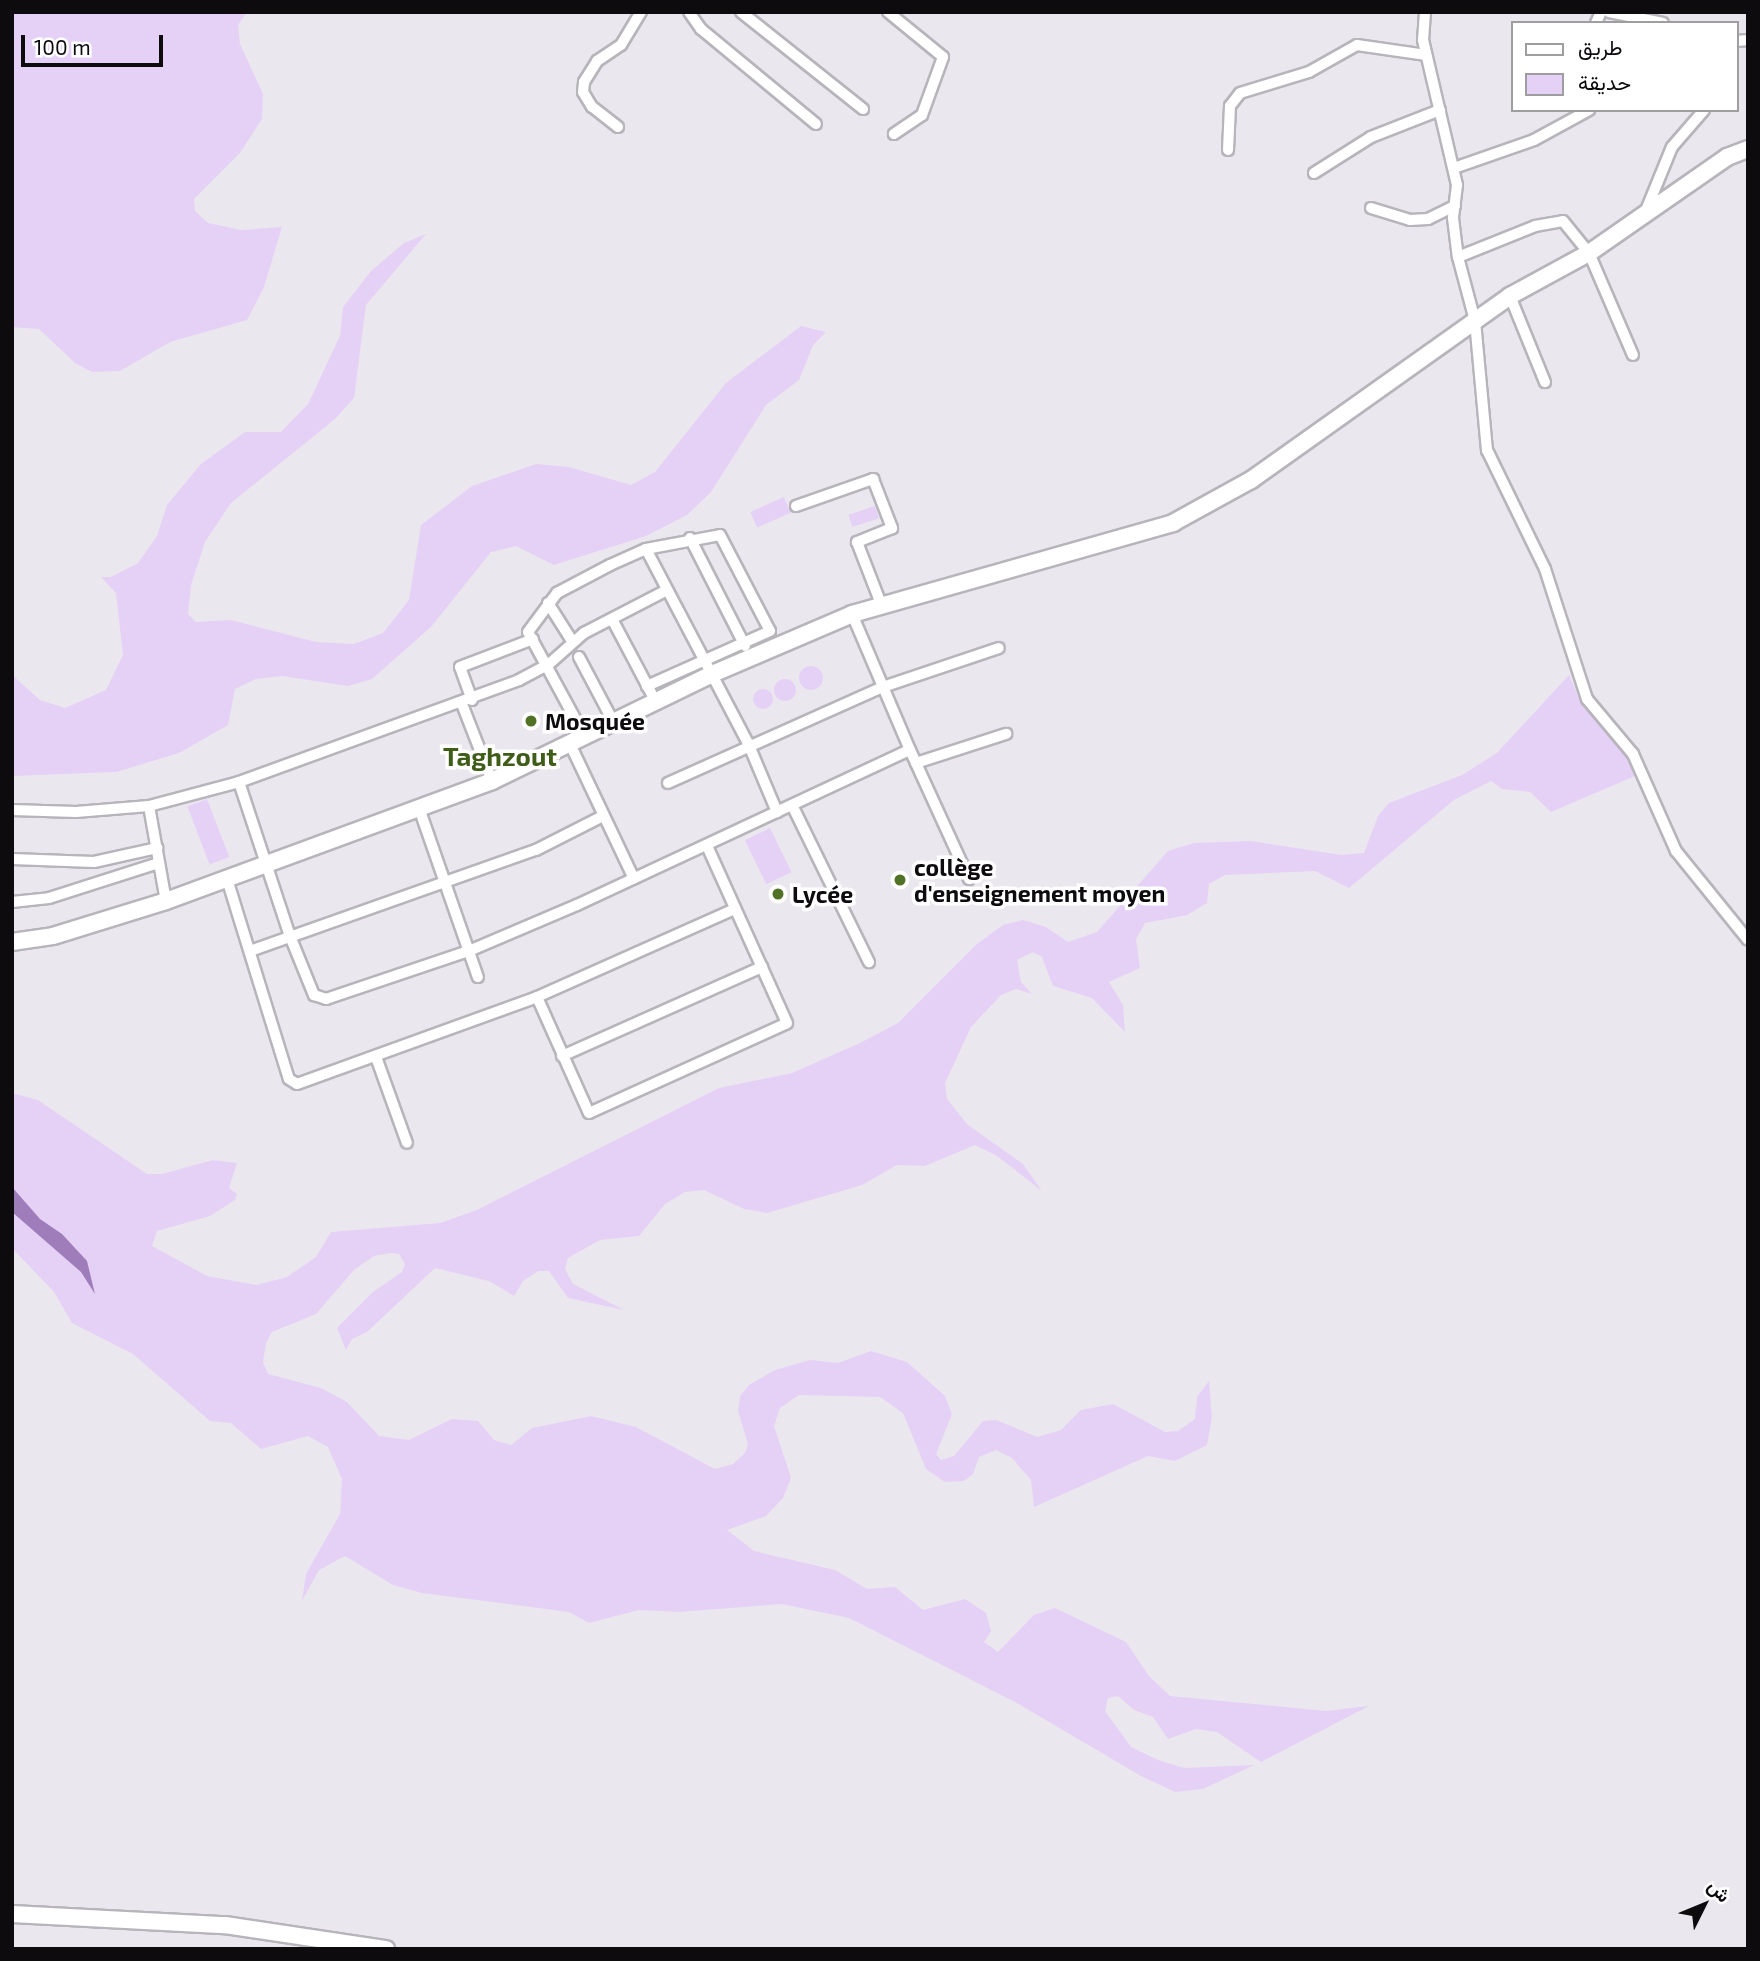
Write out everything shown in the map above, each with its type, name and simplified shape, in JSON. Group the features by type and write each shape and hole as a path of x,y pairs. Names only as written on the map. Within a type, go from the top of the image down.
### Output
{"main road":[{"path":"12,942 53,936 166,901 492,781 710,675 852,614 1115,543 1190,515 1251,480 1510,296 1588,253 1727,157 1748,149"},
{"path":"12,1914 225,1925 386,1949"}],"street":[{"path":"618,127 592,107 584,82 597,61 621,46 641,12"},
{"path":"689,12 701,29 816,124"},
{"path":"741,12 863,109"},
{"path":"888,12 943,57 922,115 894,134"},
{"path":"1425,12 1426,55 1454,168 1458,257 1475,321 1487,450 1545,569 1587,699 1633,754 1676,851 1748,940"},
{"path":"1609,12 1653,21"},
{"path":"1228,150 1230,106 1241,93 1309,72 1357,45 1426,55"},
{"path":"1314,173 1371,137 1440,110"},
{"path":"1454,168 1534,140 1585,112"},
{"path":"1644,214 1672,147 1702,112"},
{"path":"1371,208 1410,220 1428,219 1455,206"},
{"path":"1458,257 1555,220 1570,226 1588,253 1633,355"},
{"path":"1510,296 1545,382"},
{"path":"796,506 873,479 892,528 857,542 881,604"},
{"path":"634,879 603,816 549,664 528,632 557,593 646,549 668,548 690,538 720,535 770,631 702,659 648,686"},
{"path":"690,538 751,657"},
{"path":"646,549 748,743 777,812"},
{"path":"12,810 76,812 149,806 239,782 467,702 549,664 572,641 667,590"},
{"path":"548,603 572,641"},
{"path":"852,614 969,879"},
{"path":"612,619 656,702"},
{"path":"492,781 467,702 460,667 533,639"},
{"path":"668,783 748,743 883,687 999,648"},
{"path":"579,657 614,723"},
{"path":"916,763 1006,734"},
{"path":"239,782 290,936 314,995 326,999 469,951 707,846 910,750"},
{"path":"792,805 869,962"},
{"path":"149,806 166,901"},
{"path":"419,808 478,977"},
{"path":"250,951 536,850 603,816"},
{"path":"537,997 585,1108 594,1112 787,1023 707,846"},
{"path":"12,859 94,862 157,848"},
{"path":"12,902 48,898 159,863"},
{"path":"227,879 293,1083 376,1057 537,997 735,909"},
{"path":"562,1056 762,967"},
{"path":"376,1057 407,1143"}],"green space":[{"path":"12,12 247,12 238,25 240,44 263,94 262,119 240,153 194,199 195,211 208,223 241,230 282,227 264,287 247,320 170,342 120,371 92,372 75,363 39,329 12,327"},
{"path":"426,234 366,305 354,398 335,419 231,503 205,542 191,585 188,614 196,622 231,620 316,642 354,644 383,633 409,600 421,525 472,486 536,464 569,467 631,485 655,472 726,383 801,326 826,332 813,345 799,380 766,405 711,492 687,515 646,536 554,565 516,546 491,552 431,627 372,679 348,686 282,676 256,679 235,689 228,725 179,753 116,772 12,776 12,675 40,700 65,708 106,690 123,655 116,593 101,577 111,577 138,563 157,536 167,505 201,464 245,432 281,432 308,404 340,336 343,307 371,271 404,243"},
{"path":"784,497 791,513 757,528 750,512"},
{"path":"875,506 879,518 852,527 848,515"},
{"path":"811,666 822,673 823,678 816,689 811,690 800,683 799,678 806,667"},
{"path":"1569,675 1580,701 1631,763 1635,776 1551,812 1530,792 1502,789 1491,781 1454,800 1349,888 1315,871 1225,875 1209,884 1207,903 1187,915 1145,923 1136,939 1140,968 1109,982 1123,1005 1125,1032 1092,998 1053,986 1042,957 1033,952 1017,960 1021,982 1032,994 1016,989 1001,995 971,1027 945,1083 947,1099 967,1124 1023,1164 1042,1191 997,1156 975,1145 925,1166 897,1165 862,1185 767,1213 744,1209 704,1190 685,1192 665,1204 639,1236 600,1240 568,1258 565,1269 573,1284 624,1310 568,1298 549,1271 538,1271 523,1281 514,1296 489,1281 435,1268 367,1332 352,1339 346,1350 337,1328 373,1292 402,1272 405,1264 399,1254 390,1253 374,1256 354,1270 316,1314 272,1332 266,1343 263,1362 268,1374 321,1388 347,1402 379,1436 409,1440 452,1419 478,1421 494,1440 511,1445 532,1428 591,1416 636,1427 715,1469 733,1464 745,1453 748,1444 738,1411 740,1396 749,1385 775,1370 810,1360 838,1363 871,1351 907,1362 945,1396 952,1414 936,1454 941,1460 954,1456 983,1421 996,1420 1037,1437 1061,1430 1081,1410 1113,1404 1165,1432 1178,1431 1195,1419 1197,1397 1209,1381 1212,1417 1207,1445 1175,1461 1148,1456 1034,1507 1031,1480 1012,1458 996,1450 979,1457 973,1474 964,1481 945,1482 926,1469 903,1413 880,1397 799,1395 780,1408 774,1426 791,1478 783,1498 766,1516 727,1530 754,1551 835,1570 867,1589 895,1587 923,1610 965,1599 986,1613 991,1631 984,1642 998,1652 1034,1615 1055,1608 1126,1642 1149,1676 1170,1696 1326,1711 1369,1706 1261,1762 1217,1732 1196,1729 1168,1739 1153,1717 1134,1710 1118,1696 1108,1698 1105,1711 1131,1747 1158,1760 1184,1768 1254,1765 1203,1789 1175,1792 1141,1776 1015,1702 849,1618 782,1604 678,1612 639,1610 589,1623 569,1612 422,1593 393,1585 345,1556 319,1570 302,1601 306,1574 340,1514 342,1479 328,1447 308,1436 261,1449 231,1423 210,1421 133,1354 72,1323 54,1292 12,1248 12,1093 38,1100 147,1174 162,1174 213,1160 237,1163 229,1188 237,1194 235,1200 210,1216 157,1231 152,1246 207,1276 256,1285 287,1277 316,1257 331,1232 440,1223 477,1210 719,1088 792,1073 860,1043 898,1023 977,944 1003,925 1023,920 1046,927 1068,942 1097,932 1168,851 1194,843 1251,841 1341,855 1364,853 1378,816 1389,803 1462,775 1497,753"},
{"path":"785,679 793,682 796,690 793,698 785,701 777,698 774,690 777,682"},
{"path":"763,689 770,692 773,699 770,706 763,709 756,706 753,699 756,692"},
{"path":"207,799 229,857 210,864 187,807"},
{"path":"770,828 791,872 766,884 745,840"}],"shaded area":[{"path":"12,1187 40,1219 62,1234 87,1261 95,1294 81,1272 12,1212"}],"place":[{"name":"Mosquée","path":"531,721"},
{"name":"collège d'enseignement moyen","path":"900,880"},
{"name":"Lycée","path":"778,894"}],"district":[{"name":"Taghzout","path":"500,756"}]}
